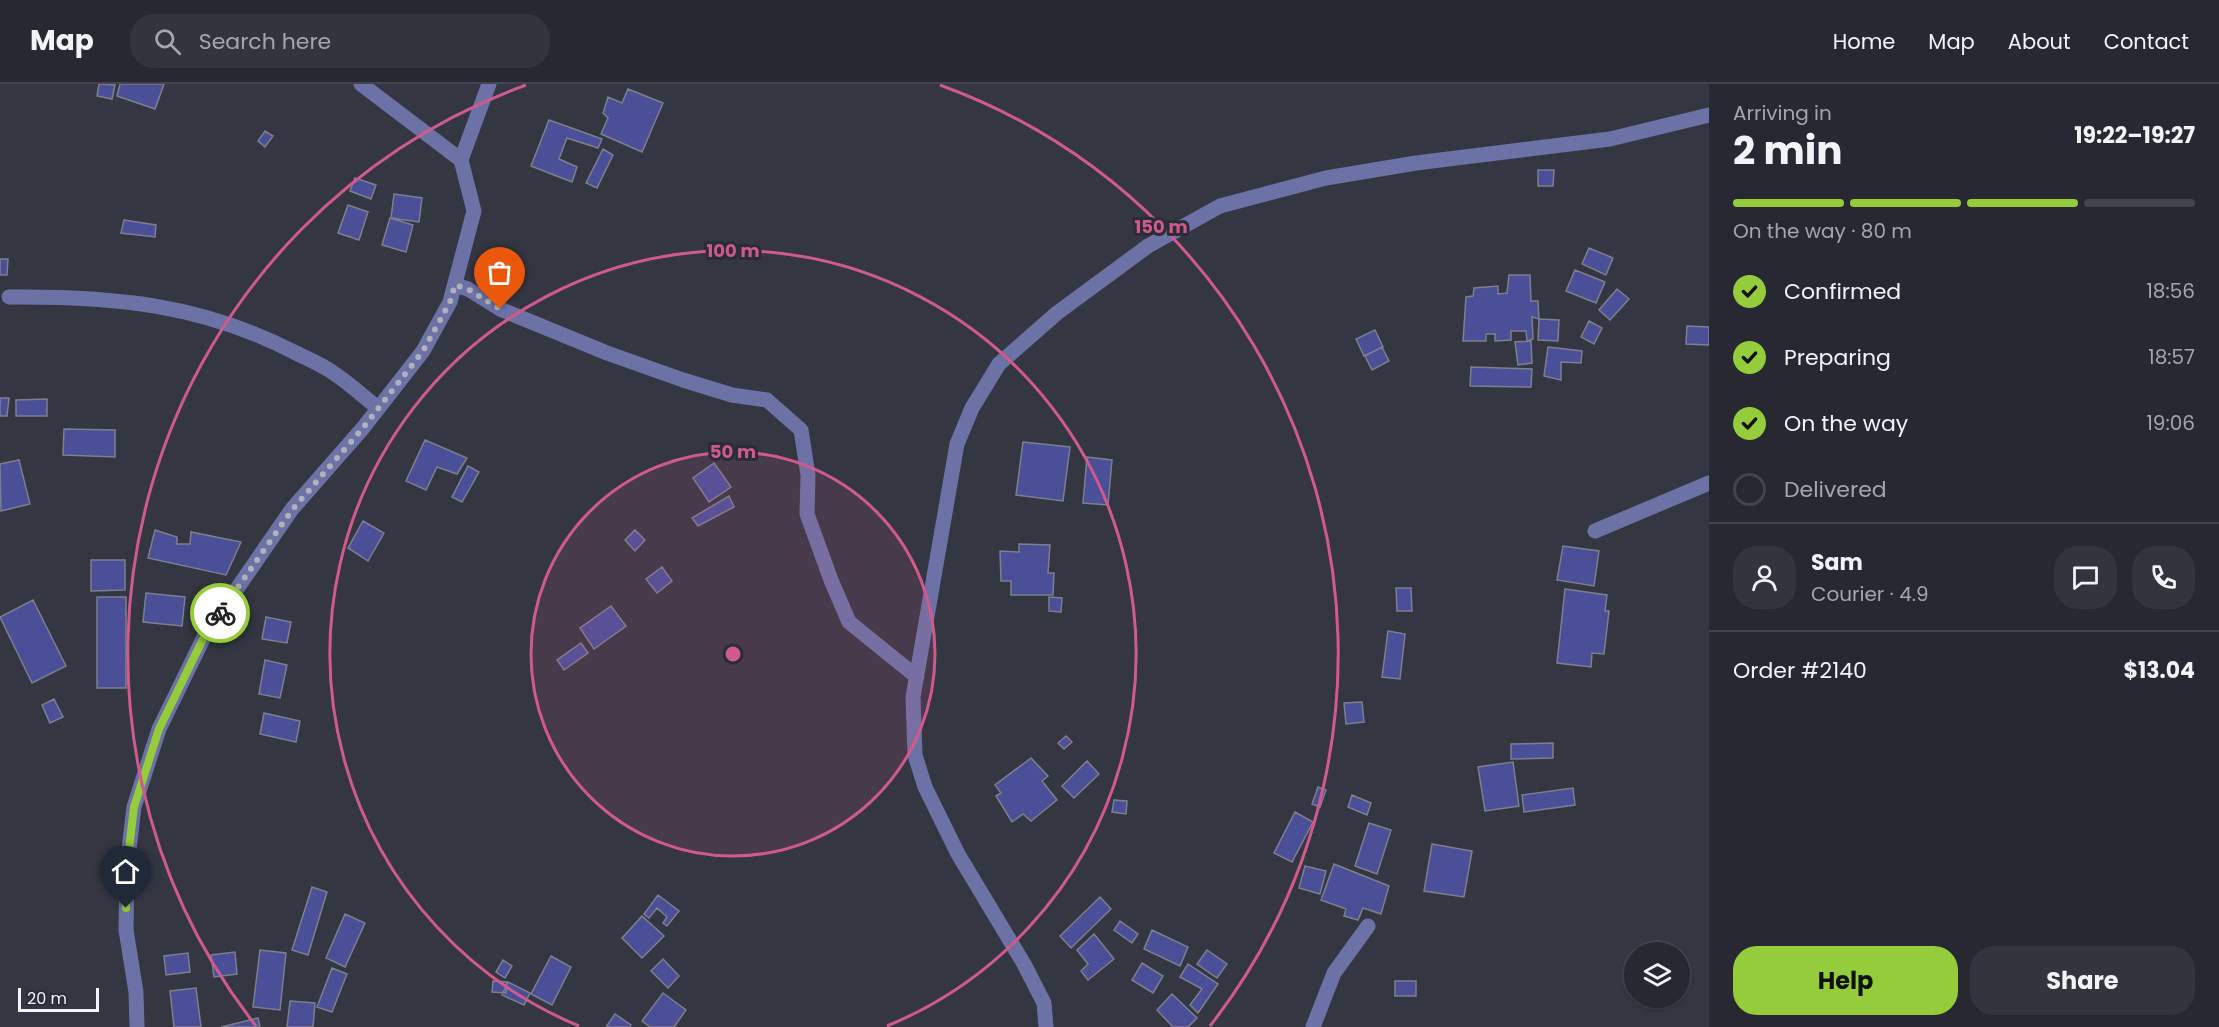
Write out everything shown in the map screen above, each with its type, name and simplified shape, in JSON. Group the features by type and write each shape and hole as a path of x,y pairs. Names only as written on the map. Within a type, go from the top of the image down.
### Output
{"street":[{"path":"361,84 461,160"},
{"path":"137,1027 135,992 126,930 127,866 134,807 159,729 205,635 292,510 423,351 450,302 474,211 461,160 489,84"},
{"path":"1046,1027 1044,1003 1024,964 958,854 925,787 915,755 913,697 957,444 972,408 999,364 1058,314 1148,246 1220,206 1326,178 1416,163 1610,139 1709,115"},
{"path":"455,285 468,289 500,309 607,352 732,395 768,400 801,430 808,475 807,514 849,622 917,677"},
{"path":"9,297 57,296 120,300 160,306 245,330 334,373 378,408"},
{"path":"1595,531 1709,483"},
{"path":"1313,1027 1334,973 1368,926"}],"building":[{"path":"99,84 115,85 112,99 97,96"},
{"path":"120,84 164,84 155,109 117,96"},
{"path":"628,89 663,103 642,152 601,134 608,118 603,113 608,97 622,103"},
{"path":"549,120 602,139 598,148 567,138 559,159 577,167 572,182 531,166"},
{"path":"265,131 273,136 265,147 258,141"},
{"path":"603,149 613,155 597,188 586,183"},
{"path":"1538,170 1554,170 1553,186 1538,186"},
{"path":"355,178 376,185 371,199 350,191"},
{"path":"394,194 422,198 419,222 391,218"},
{"path":"348,205 368,212 359,240 338,233"},
{"path":"390,218 413,225 406,252 382,245"},
{"path":"124,220 156,225 155,237 121,233"},
{"path":"1589,248 1613,258 1606,275 1582,264"},
{"path":"0,259 8,259 7,275 0,275"},
{"path":"1575,270 1605,282 1596,303 1566,291"},
{"path":"1509,275 1530,275 1531,301 1538,301 1539,319 1532,317 1533,339 1527,341 1526,331 1511,331 1511,340 1495,341 1495,334 1486,334 1486,341 1463,341 1466,297 1473,296 1474,288 1498,286 1498,294 1507,293"},
{"path":"1617,289 1629,299 1610,320 1599,310"},
{"path":"1539,319 1559,320 1558,341 1538,340"},
{"path":"1589,321 1602,328 1594,344 1581,337"},
{"path":"1687,326 1709,327 1709,345 1686,344"},
{"path":"1375,330 1383,347 1364,356 1356,339"},
{"path":"1531,341 1532,363 1518,365 1515,342"},
{"path":"1382,347 1389,361 1372,370 1365,356"},
{"path":"1548,347 1582,351 1581,363 1561,362 1561,380 1544,376"},
{"path":"1471,367 1532,369 1531,387 1470,386"},
{"path":"0,398 9,398 7,416 0,416"},
{"path":"47,399 47,416 16,416 16,400"},
{"path":"64,429 115,430 115,457 63,455"},
{"path":"425,440 467,458 457,474 437,467 426,490 406,481"},
{"path":"1023,442 1070,447 1063,501 1016,495"},
{"path":"1087,457 1112,460 1108,505 1083,503"},
{"path":"19,460 30,504 1,511 0,464"},
{"path":"714,463 731,487 709,502 693,478"},
{"path":"468,466 479,472 462,502 452,497"},
{"path":"729,496 734,507 698,526 692,518"},
{"path":"363,521 384,533 368,561 348,548"},
{"path":"155,530 177,537 177,544 190,544 191,532 241,542 226,575 148,558"},
{"path":"635,530 645,540 635,551 625,540"},
{"path":"1019,544 1050,545 1048,573 1054,573 1053,595 1011,595 1011,581 1001,581 1000,551 1019,552"},
{"path":"1563,546 1599,551 1594,586 1557,580"},
{"path":"91,560 125,560 125,590 91,591"},
{"path":"662,567 672,581 657,593 646,579"},
{"path":"1396,588 1411,588 1412,611 1397,611"},
{"path":"1565,589 1607,595 1605,611 1609,611 1604,654 1592,653 1591,667 1557,663"},
{"path":"146,593 185,597 182,626 143,622"},
{"path":"97,597 126,597 126,688 97,688"},
{"path":"1049,597 1062,598 1061,612 1049,611"},
{"path":"33,600 66,666 32,683 0,617"},
{"path":"611,606 626,626 594,649 580,628"},
{"path":"266,617 291,622 287,643 262,639"},
{"path":"1388,631 1405,634 1400,679 1382,677"},
{"path":"581,643 588,653 564,670 557,660"},
{"path":"265,660 287,665 280,698 259,694"},
{"path":"54,699 63,717 50,723 42,705"},
{"path":"1362,702 1364,722 1346,724 1344,703"},
{"path":"264,713 300,721 296,742 260,734"},
{"path":"1066,736 1072,742 1064,749 1058,743"},
{"path":"1553,743 1553,758 1511,759 1511,744"},
{"path":"1031,758 1048,776 1042,781 1057,800 1031,821 1023,814 1012,822 996,796 1001,793 995,785"},
{"path":"1087,761 1099,774 1074,798 1062,786"},
{"path":"1513,762 1519,806 1485,811 1478,767"},
{"path":"1318,787 1326,790 1320,807 1312,804"},
{"path":"1573,788 1575,805 1524,812 1522,795"},
{"path":"1352,795 1371,803 1367,815 1348,807"},
{"path":"1114,800 1127,801 1126,814 1112,812"},
{"path":"1295,812 1313,822 1292,862 1274,853"},
{"path":"1369,823 1391,830 1377,874 1355,866"},
{"path":"1432,844 1472,851 1464,897 1424,891"},
{"path":"1334,864 1389,886 1381,914 1363,908 1358,920 1344,916 1346,909 1321,900"},
{"path":"1305,866 1326,871 1320,894 1299,888"},
{"path":"312,887 327,892 308,955 292,950"},
{"path":"658,895 679,911 667,926 663,923 667,917 657,908 649,918 644,914"},
{"path":"1100,897 1111,909 1071,948 1060,936"},
{"path":"345,914 365,923 345,967 326,958"},
{"path":"642,916 664,936 642,958 622,938"},
{"path":"1120,921 1138,934 1132,943 1114,930"},
{"path":"1152,930 1188,947 1180,966 1144,949"},
{"path":"1094,934 1114,959 1088,980 1081,971 1088,964 1077,950"},
{"path":"260,950 286,953 280,1010 253,1007"},
{"path":"1207,950 1227,964 1217,978 1197,964"},
{"path":"235,952 237,974 214,977 211,955"},
{"path":"188,953 190,972 166,975 164,956"},
{"path":"551,956 571,967 552,1005 531,994"},
{"path":"663,959 679,976 668,988 651,971"},
{"path":"503,960 512,966 505,978 496,972"},
{"path":"1142,963 1163,976 1153,993 1132,980"},
{"path":"1188,964 1218,984 1198,1013 1190,1005 1202,989 1180,977"},
{"path":"332,968 347,974 332,1012 317,1007"},
{"path":"493,981 507,982 506,993 492,992"},
{"path":"1395,981 1416,981 1416,996 1395,996"},
{"path":"508,982 530,993 524,1005 502,995"},
{"path":"196,988 201,1027 174,1027 170,991"},
{"path":"663,993 686,1010 674,1027 650,1027 642,1021"},
{"path":"1172,994 1197,1018 1188,1027 1173,1027 1157,1010"},
{"path":"290,1001 315,1003 313,1027 287,1027"},
{"path":"615,1014 631,1025 630,1027 606,1027"},
{"path":"258,1018 260,1027 221,1027"}],"way so far":[{"path":"220,613 292,510 363,428 423,351 450,302 455,285 468,289 500,309"}],"route":[{"path":"126,908 127,866 134,807 159,729 205,635 220,613"}]}
